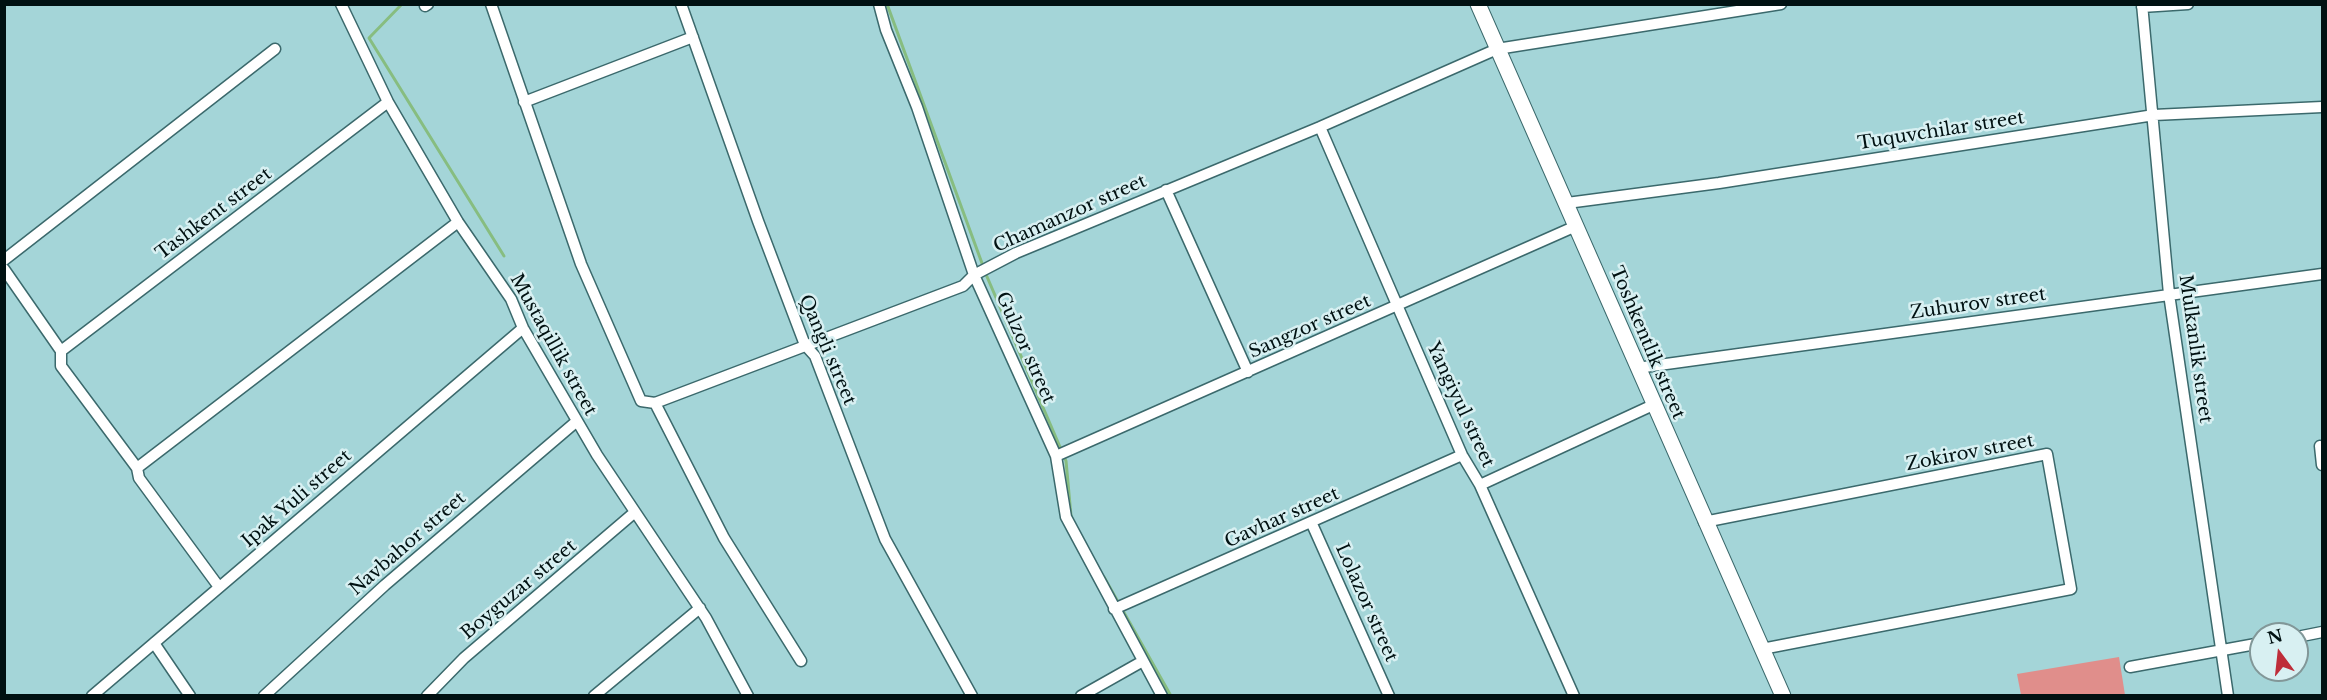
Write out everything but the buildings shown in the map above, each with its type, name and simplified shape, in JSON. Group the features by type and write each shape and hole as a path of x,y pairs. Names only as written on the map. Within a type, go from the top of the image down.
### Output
{"main road":[{"name":"Toshkentlik street","path":"1478,4 1567,203 1704,522 1783,696"}],"street":[{"name":"Mustaqillik street","path":"341,4 387,102 459,222 511,299 523,328 577,421 635,513 700,608 748,696"},
{"path":"490,4 581,264 641,400 655,403 724,538 801,661"},
{"name":"Qangli street","path":"681,4 805,345 815,356 885,538 972,696"},
{"name":"Gulzor street","path":"879,4 886,30 925,128 974,275 1056,456 1066,517 1162,696"},
{"name":"Chamanzor street","path":"655,403 963,286 974,275 1016,253 1320,127 1497,49 1781,4"},
{"path":"2142,6 2188,4"},
{"name":"Mulkanlik street","path":"2142,6 2154,114 2169,294 2228,696"},
{"path":"524,102 693,37"},
{"path":"4,260 275,49"},
{"name":"Tashkent street","path":"62,351 387,102"},
{"name":"Tuquvchilar street","path":"1567,203 1719,183 2154,114 2322,107"},
{"name":"Yangiyul street","path":"1320,127 1462,455 1480,485 1574,696"},
{"path":"1166,190 1248,372"},
{"path":"137,468 459,222"},
{"name":"Sangzor street","path":"1056,456 1576,226"},
{"path":"4,269 62,351 61,366 137,468 139,478 219,587"},
{"name":"Zuhurov street","path":"1637,368 2322,274"},
{"name":"Ipak Yuli street","path":"92,696 523,328"},
{"path":"1480,485 1653,405"},
{"name":"Navbahor street","path":"264,696 385,585 577,421"},
{"path":"2320,446 2322,465"},
{"name":"Zokirov street","path":"1704,522 2047,454 2071,589 1762,650"},
{"name":"Gavhar street","path":"1114,609 1312,524 1462,455"},
{"name":"Boyguzar street","path":"427,696 464,658 635,513"},
{"name":"Lolazor street","path":"1312,524 1389,696"},
{"path":"594,696 700,608"},
{"path":"154,643 190,696"},
{"path":"2130,667 2249,645"},
{"path":"1081,696 1143,661"}],"shaded area":[{"path":"2119,657 2125,695 2021,695 2017,674"}],"waterway":[{"path":"402,4 369,38 504,256"},
{"path":"887,4 983,266"},
{"path":"985,272 1066,461 1071,516"},
{"path":"1104,577 1171,696"}]}
